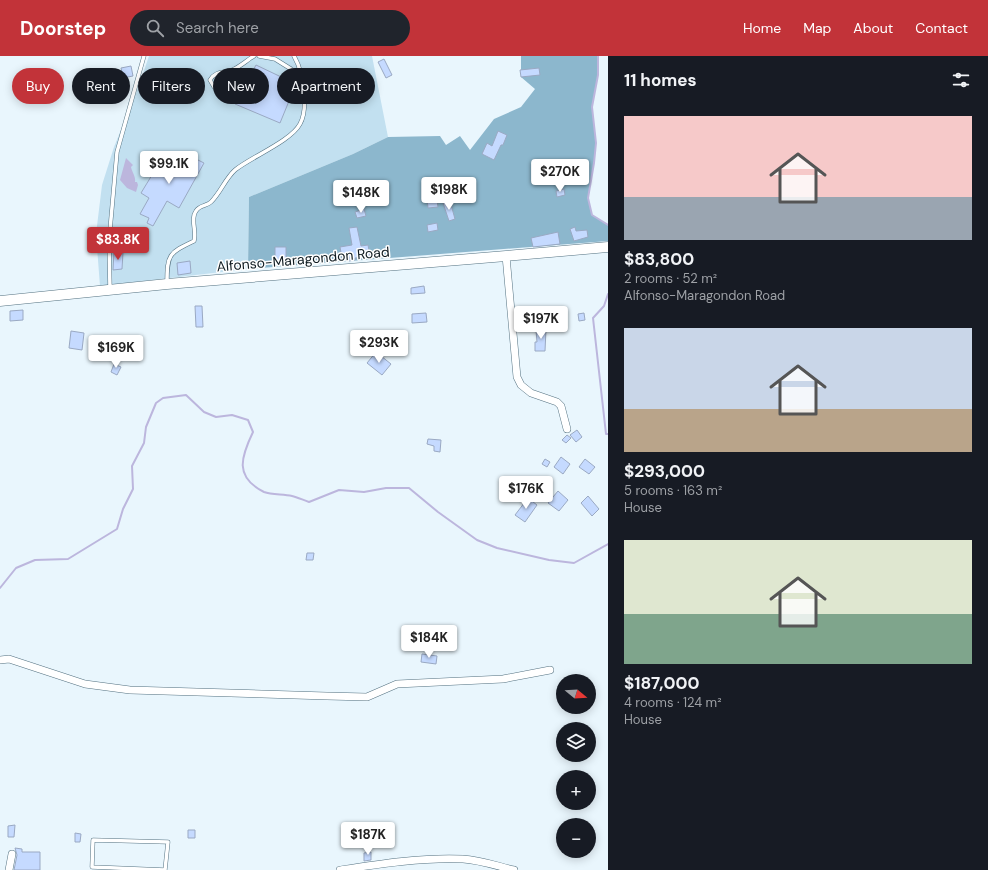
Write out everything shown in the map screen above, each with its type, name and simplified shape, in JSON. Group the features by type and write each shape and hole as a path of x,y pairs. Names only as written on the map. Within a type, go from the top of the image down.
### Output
{"street":[{"name":"Alfonso-Maragondon Road","path":"0,301 167,284 608,247"},
{"path":"506,256 518,377 521,385 531,393 557,402 561,406 566,429"},
{"path":"0,660 9,659 85,684 130,690 343,696 367,696 397,684 503,679 550,670"},
{"path":"9,870 12,854"},
{"path":"340,870 415,861 463,859 514,870"}],"lane":[{"path":"110,290 109,240 118,152 144,56"},
{"path":"235,68 254,56"},
{"path":"259,56 275,59 289,68"},
{"path":"294,56 300,68"},
{"path":"213,76 210,80 213,85"},
{"path":"167,284 168,260 178,248 194,241 194,218 195,212 198,208 211,202 225,180 236,170 292,134 300,124 305,104"},
{"path":"93,840 168,842 165,870 92,867 93,840"}],"shaded area":[{"path":"149,56 372,56 374,68 277,68 277,104 375,104 375,71 388,137 353,154 249,197 248,269 100,286 96,234 102,185 114,147 138,88 138,104 205,104 205,68 145,68"},
{"path":"521,56 598,56 598,75 592,107 596,143 588,198 592,215 608,225 608,241 248,269 249,197 353,154 388,137 440,136 446,145 460,136 470,150 494,119 521,107 535,89 521,77"},
{"path":"126,158 133,165 131,167 135,182 137,182 138,185 136,192 127,188 120,180"}],"building":[{"path":"384,59 392,75 386,78 378,62"},
{"path":"256,65 262,68 254,68"},
{"path":"131,66 133,76 130,77 130,68 121,68"},
{"path":"539,68 540,75 521,77 520,70"},
{"path":"269,71 277,75 277,104 288,104 280,123 235,104 269,104"},
{"path":"498,131 507,135 494,160 482,154 487,143 492,146"},
{"path":"166,152 186,163 190,156 204,163 179,208 167,201 153,226 147,223 149,218 140,214 149,198 141,193"},
{"path":"435,187 438,207 428,208 426,188"},
{"path":"564,189 565,195 557,197 556,191"},
{"path":"450,201 455,219 449,221 443,203"},
{"path":"364,209 366,216 357,218 355,212"},
{"path":"437,223 438,230 428,232 427,225"},
{"path":"357,227 361,246 368,245 370,256 355,258 355,260 349,261 349,257 342,258 340,247 352,245 349,228"},
{"path":"575,227 576,231 587,230 588,237 574,241 570,229"},
{"path":"558,232 560,244 533,247 531,238"},
{"path":"275,247 286,247 286,262 275,262"},
{"path":"114,252 123,252 122,269 113,270"},
{"path":"190,261 191,273 178,275 177,263"},
{"path":"424,286 425,293 411,294 411,288"},
{"path":"195,306 202,306 203,327 196,327"},
{"path":"23,310 23,320 10,321 10,311"},
{"path":"426,313 427,322 412,323 412,314"},
{"path":"584,313 585,320 579,321 578,314"},
{"path":"546,329 545,351 535,351 535,342 537,342 536,330"},
{"path":"71,331 84,333 82,350 69,348"},
{"path":"376,352 391,364 382,375 367,363"},
{"path":"114,364 121,367 117,375 111,372"},
{"path":"577,430 582,437 576,442 570,435"},
{"path":"567,435 571,438 566,443 562,440"},
{"path":"428,439 441,440 440,452 434,451 434,446 427,444"},
{"path":"561,457 570,464 563,474 554,467"},
{"path":"545,459 550,462 547,467 542,464"},
{"path":"585,459 595,467 589,474 579,467"},
{"path":"558,491 568,500 559,511 548,503"},
{"path":"588,496 599,509 592,516 581,503"},
{"path":"528,498 537,505 525,522 515,515"},
{"path":"307,553 314,553 313,560 306,560"},
{"path":"422,654 437,656 436,664 421,662"},
{"path":"15,825 14,837 8,837 8,826"},
{"path":"188,830 195,830 195,838 188,838"},
{"path":"75,833 81,834 80,842 75,842"},
{"path":"15,848 22,849 22,852 40,852 40,870 14,870 17,855"},
{"path":"371,852 371,860 364,861 364,853"}],"waterway":[{"path":"598,56 598,75 592,107 596,143 588,198 592,215 608,225"},
{"path":"608,294 604,306 593,318 606,434 608,434"},
{"path":"0,588 16,568 35,560 68,559 117,529 123,509 133,489 132,466 144,443 146,427 156,403 163,398 186,395 204,412 216,417 232,415 248,420 253,432 243,458 244,473 254,486 264,492 292,496 309,502 339,490 364,492 386,488 409,488 438,512 477,540 497,548 549,560 574,563 608,544"}]}
